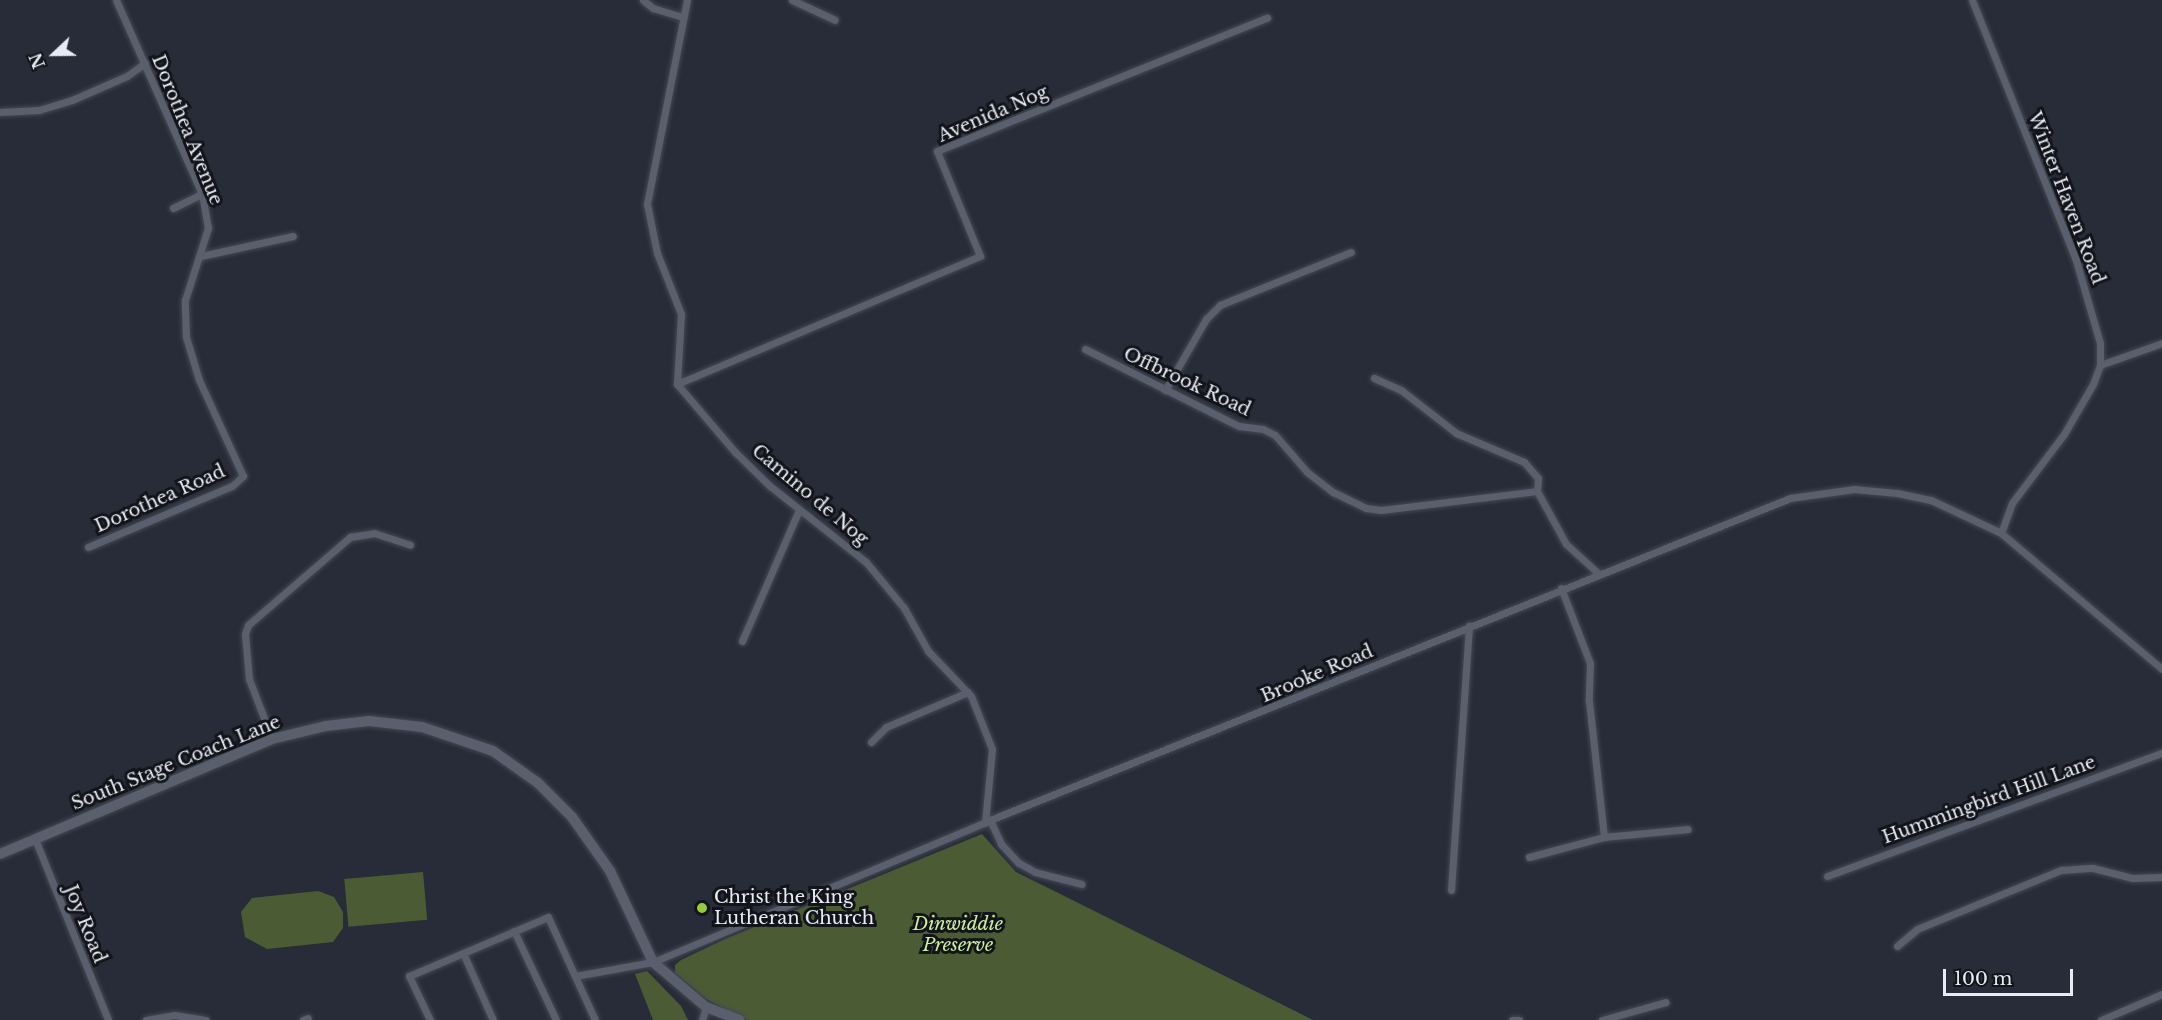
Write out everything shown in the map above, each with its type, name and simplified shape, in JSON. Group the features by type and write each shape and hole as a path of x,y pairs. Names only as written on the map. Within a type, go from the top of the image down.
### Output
{"main road":[{"name":"South Stage Coach Lane","path":"0,854 272,739 326,726 387,722 451,734 493,751 538,783 572,817 609,871 653,962 706,1007 740,1020"}],"street":[{"name":"Dorothea Avenue","path":"116,0 201,194 208,228 201,256 185,300 186,337 199,380 243,477"},
{"path":"643,0 653,8 682,17"},
{"path":"677,384 681,314 657,253 647,204 687,0"},
{"path":"792,0 835,20"},
{"name":"Winter Haven Road","path":"1972,0 2075,257 2100,343 2100,365"},
{"name":"Avenida Nog","path":"677,384 980,256 937,151 1267,18"},
{"path":"0,112 39,110 72,100 127,76 145,63"},
{"path":"173,208 201,194"},
{"path":"201,256 293,236"},
{"path":"1166,390 1206,319 1220,305 1351,252"},
{"path":"2162,343 2100,365 2064,434 2013,503 2001,533 2162,669"},
{"name":"Offbrook Road","path":"1084,349 1239,426 1263,429 1275,435 1307,472 1333,492 1366,508 1381,510 1538,491"},
{"path":"1374,378 1401,390 1432,418 1456,433 1524,462 1538,478 1538,491 1566,544 1599,574"},
{"name":"Camino de Nog","path":"677,384 735,452 799,510 866,562 899,600 928,651 968,692 992,749 988,821"},
{"name":"Dorothea Road","path":"88,547 232,486 243,477"},
{"name":"Brooke Road","path":"575,976 653,962 988,821 1767,505 1821,492 1854,489 1931,500 2001,533"},
{"path":"742,641 799,510"},
{"path":"272,739 249,679 244,634 248,625 350,537 374,533 391,535 410,545"},
{"path":"1561,588 1590,663 1589,700 1604,837"},
{"path":"1451,890 1469,626"},
{"path":"871,742 886,727 968,692"},
{"name":"Hummingbird Hill Lane","path":"1827,876 2162,753"},
{"path":"988,821 1001,844 1019,863 1035,872 1080,884"},
{"path":"1529,858 1604,837 1688,829"},
{"name":"Joy Road","path":"35,839 108,1020"},
{"path":"1897,946 1917,929 2061,870 2093,868 2132,878 2162,878"},
{"path":"430,1020 409,976 548,917 595,1020"},
{"path":"514,931 556,1020"},
{"path":"463,953 493,1020"},
{"path":"2101,1020 2162,994"},
{"path":"1602,1020 1666,1002"},
{"path":"702,1020 706,1007"},
{"path":"146,1020 174,1015 206,1020"},
{"path":"1512,1020 1519,1020"}],"green space":[{"name":"Dinwiddie Preserve","path":"982,834 1016,872 1313,1020 747,1020 706,999 675,973 675,965 681,960 725,939"},
{"path":"423,872 427,920 348,927 344,879"},
{"path":"318,891 334,897 343,912 343,928 333,942 267,949 245,937 241,912 252,898"},
{"path":"647,971 681,1006 688,1020 653,1020 635,974"}],"place":[{"name":"Christ the King Lutheran Church","path":"702,908"}]}
